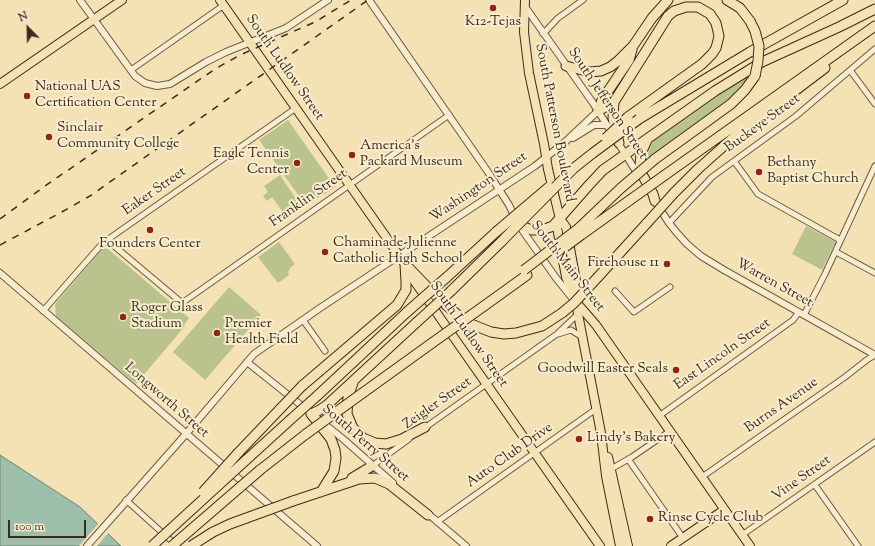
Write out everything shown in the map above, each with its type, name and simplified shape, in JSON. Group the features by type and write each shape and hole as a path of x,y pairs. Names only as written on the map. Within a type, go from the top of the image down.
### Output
{"highway":[{"path":"580,232 621,188 655,159 731,104 746,90 755,76 759,46 755,31 750,21 740,8 727,0"},
{"path":"827,9 839,0"},
{"path":"152,546 407,312 535,198 639,119 750,52 843,0"},
{"path":"566,66 588,72 603,70 616,63 633,46 652,18 670,1"},
{"path":"593,153 617,126 702,64 712,54 716,48 719,36 716,23 710,14 698,8 686,7 674,11 668,16 614,102 598,111"},
{"path":"518,224 531,230 542,230 553,226 594,180 625,154 715,91 762,62 875,9"},
{"path":"172,546 260,470 306,434 486,304 525,272 580,232 630,200 875,26"},
{"path":"598,111 602,100 629,60 633,46"},
{"path":"470,324 488,331 504,334 516,333 535,328 549,322 562,313 577,300 674,194 713,154 824,68 839,51"},
{"path":"614,102 613,118 618,143"},
{"path":"650,136 644,144 640,155 640,163 643,176 653,194 655,201"},
{"path":"321,492 334,472 336,458 335,450 331,439 311,414 325,407 353,382 502,241 574,168"},
{"path":"171,528 238,452 302,386 397,305 406,290 405,264"},
{"path":"405,264 437,297 460,317"},
{"path":"353,382 348,397 347,414 353,428 363,438 375,443 386,444 402,439 425,427"},
{"path":"335,487 372,466"},
{"path":"191,546 230,524 359,479 375,478 389,484 428,515"}],"main road":[{"path":"0,84 122,0"},
{"name":"South Jefferson Street","path":"520,0 526,3"},
{"name":"South Ludlow Street","path":"222,3 600,546"},
{"name":"South Patterson Boulevard","path":"526,3 524,26 526,59 548,169 560,219 566,227 577,286 576,302 582,337 601,433 611,469 628,546"},
{"name":"South Main Street","path":"576,302 596,325 750,546"},
{"name":"South Patterson Boulevard","path":"601,433 606,476 620,546"},
{"path":"671,546 724,510"}],"street":[{"path":"80,0 135,76 145,83 157,86 170,84 206,62 286,28 328,0"},
{"name":"South Main Street","path":"369,0 499,189 518,224 556,278 576,302"},
{"path":"544,34 558,18 583,0"},
{"path":"132,70 222,3"},
{"name":"South Jefferson Street","path":"526,3 544,34 598,111 669,223"},
{"name":"Buckeye Street","path":"669,223 717,173 796,116 875,49"},
{"path":"850,70 875,104"},
{"name":"Eaker Street","path":"43,311 107,240 296,108"},
{"path":"564,142 598,111"},
{"name":"Franklin Street","path":"107,240 182,303 449,115"},
{"path":"564,142 577,136 591,126 607,126"},
{"name":"Washington Street","path":"88,546 126,500 186,434 254,354 535,166 564,142"},
{"path":"734,161 758,194 840,240"},
{"name":"East Lincoln Street","path":"659,416 802,314 836,252 840,240 875,166"},
{"name":"Warren Street","path":"669,223 687,244 707,260 875,355"},
{"path":"836,252 875,273"},
{"name":"Longworth Street","path":"0,273 317,546"},
{"path":"615,291 634,312 670,287"},
{"name":"Zeigler Street","path":"372,466 557,334 578,314"},
{"path":"303,320 326,351"},
{"path":"557,334 571,330 582,337"},
{"name":"Burns Avenue","path":"702,476 875,355"},
{"name":"South Perry Street","path":"247,362 311,414 466,546"},
{"name":"Auto Club Drive","path":"437,522 596,409"},
{"path":"611,469 670,431"},
{"name":"Vine Street","path":"742,535 875,442"},
{"path":"628,459 683,538"},
{"path":"815,485 858,546"},
{"path":"126,500 177,546"}],"green space":[{"path":"749,76 744,85 728,100 646,161 646,153 653,141 706,102"},
{"name":"Eagle Tennis Center","path":"288,120 335,187 306,206 259,140"},
{"path":"280,175 302,208 287,218 272,197 267,201 263,196 268,192 264,186"},
{"path":"806,226 836,242 822,270 792,254"},
{"path":"279,242 295,264 290,268 288,272 289,275 278,283 258,257"},
{"name":"Roger Glass Stadium","path":"103,248 108,249 189,318 184,325 185,326 136,384 56,316 55,304"},
{"name":"Premier Health Field","path":"229,287 261,315 205,380 173,352"}],"shaded area":[{"path":"0,455 80,507 121,546 0,546"}],"pier":[{"path":"99,523 109,532 97,546 79,546"}],"railway":[{"path":"0,219 45,186 215,69 240,55 315,22 351,0"},
{"path":"0,245 90,196 368,0"}],"place":[{"name":"K12-Tejas","path":"493,8"},
{"name":"National UAS Certification Center","path":"27,96"},
{"name":"Sinclair Community College","path":"49,137"},
{"name":"America's Packard Museum","path":"352,155"},
{"name":"Eagle Tennis Center","path":"297,163"},
{"name":"Bethany Baptist Church","path":"759,172"},
{"name":"Founders Center","path":"150,230"},
{"name":"Chaminade-Julienne Catholic High School","path":"325,252"},
{"name":"Firehouse 11","path":"667,264"},
{"name":"Roger Glass Stadium","path":"123,317"},
{"name":"Premier Health Field","path":"217,333"},
{"name":"Goodwill Easter Seals","path":"676,370"},
{"name":"Lindy's Bakery","path":"579,439"},
{"name":"Rinse Cycle Club","path":"650,519"}]}
